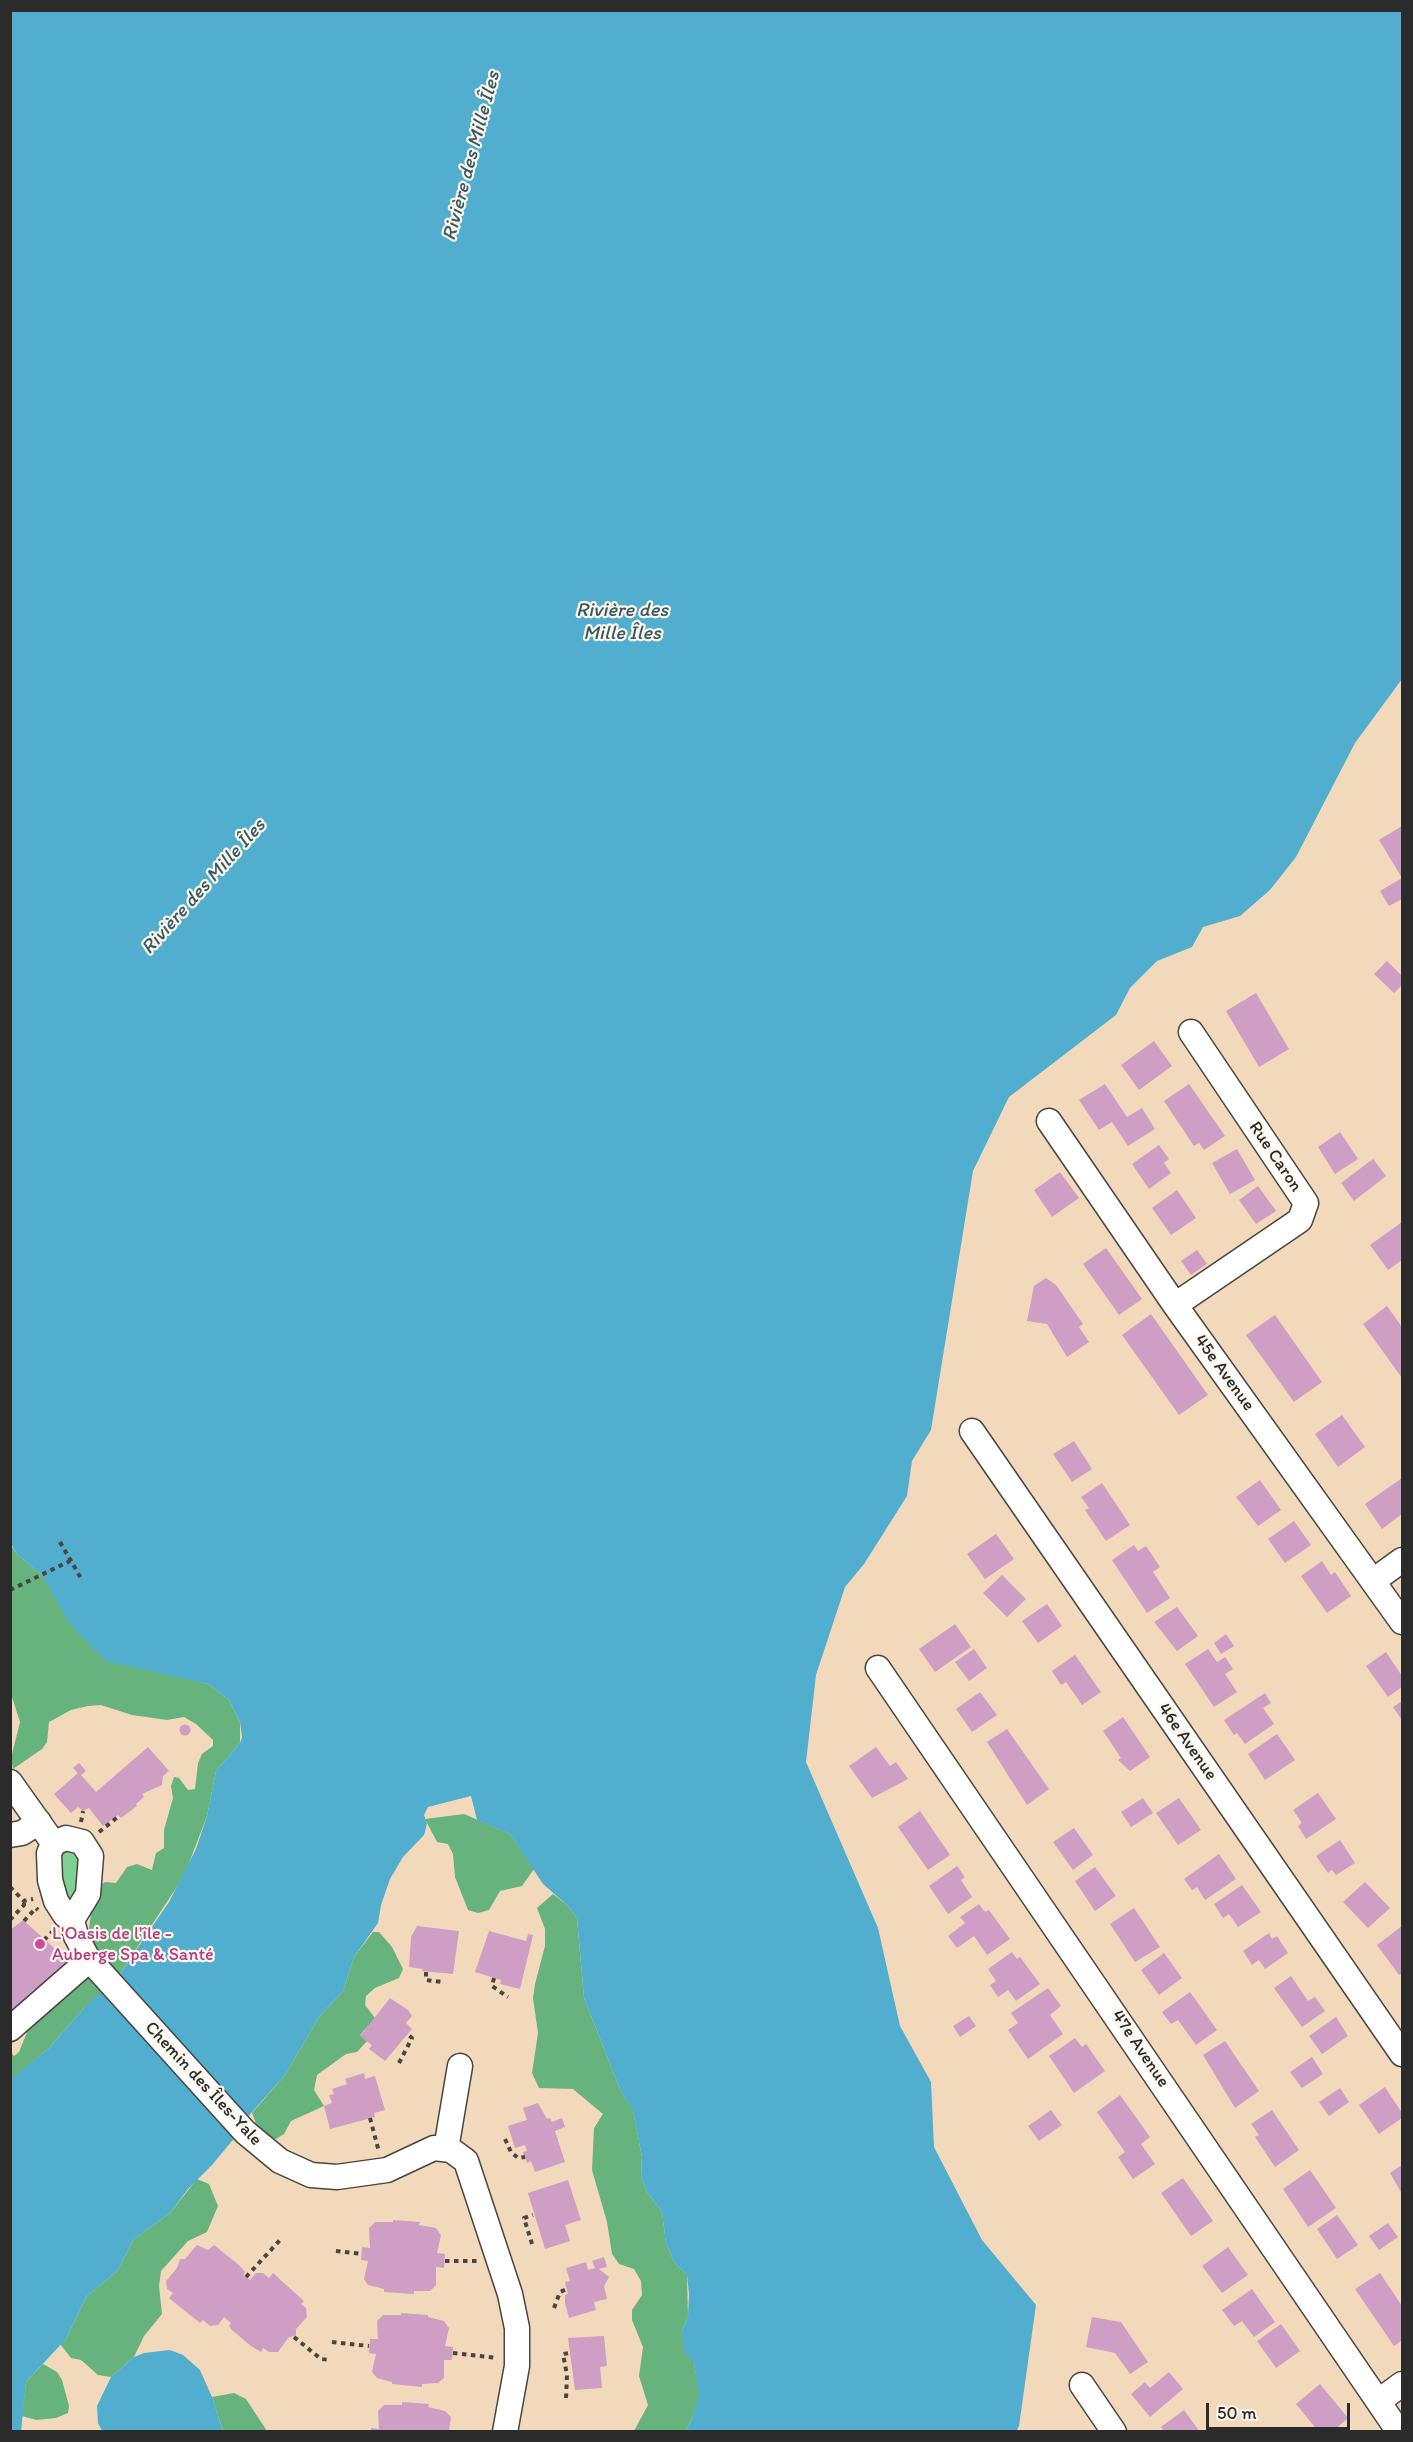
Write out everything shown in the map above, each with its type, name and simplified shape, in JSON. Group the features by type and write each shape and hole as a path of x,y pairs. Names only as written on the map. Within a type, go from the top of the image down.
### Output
{"street":[{"name":"Rue Caron","path":"1175,1305 1300,1220 1306,1203 1191,1032"},
{"name":"45e Avenue","path":"1049,1121 1175,1305 1402,1622"},
{"name":"46e Avenue","path":"972,1431 1402,2054"},
{"path":"1373,1581 1402,1560"},
{"name":"47e Avenue","path":"878,1668 1400,2432"},
{"path":"10,1782 54,1844 66,1838 76,1839 86,1846 91,1856 88,1894 64,1924"},
{"path":"10,1835 22,1833 39,1822"},
{"name":"Chemin des Îles-Yale","path":"54,1844 48,1859 52,1889 64,1924 76,1936 89,1960 245,2132 280,2161 303,2173 321,2177 373,2174 398,2166 434,2148 446,2149"},
{"path":"10,2029 89,1960"},
{"path":"460,2066 446,2149 462,2156 470,2168 515,2318 517,2366 505,2432"},
{"path":"1379,2401 1402,2384"},
{"path":"1082,2385 1114,2432"}],"path":[{"path":"60,1542 82,1580"},
{"path":"10,1590 70,1561"},
{"path":"91,1838 119,1816"},
{"path":"10,1887 24,1901"},
{"path":"24,1901 33,1899"},
{"path":"10,1920 24,1905 24,1901"},
{"path":"24,1921 36,1908 42,1914"},
{"path":"44,1940 64,1924"},
{"path":"426,1972 426,1980 442,1982"},
{"path":"494,1978 492,1986 508,1997"},
{"path":"399,2063 412,2038 407,2034"},
{"path":"370,2118 381,2159"},
{"path":"505,2139 511,2152 518,2158 525,2157"},
{"path":"532,2244 524,2218 533,2215"},
{"path":"246,2277 281,2239"},
{"path":"336,2251 362,2254"},
{"path":"444,2260 474,2262 488,2259"},
{"path":"554,2308 560,2292 567,2289"},
{"path":"294,2337 321,2360 330,2360"},
{"path":"332,2342 369,2346"},
{"path":"453,2353 505,2359"},
{"path":"566,2398 567,2375 563,2354 569,2353"}],"green space":[{"path":"10,1544 17,1554 42,1575 56,1596 152,1670 208,1684 229,1700 240,1722 240,1743 216,1771 207,1816 184,1876 117,1978 111,1974 88,1937 98,1887 105,1882 116,1883 127,1867 137,1864 152,1870 156,1853 164,1848 164,1830 173,1798 171,1786 174,1777 179,1778 188,1790 195,1789 198,1763 202,1754 213,1746 213,1740 196,1724 184,1717 167,1720 132,1715 101,1705 88,1706 71,1710 49,1722 47,1742 42,1749 13,1769 11,1758 20,1722 11,1694"},
{"path":"464,1814 510,1834 534,1869 522,1886 500,1891 489,1910 478,1913 468,1910 455,1877 453,1854 448,1844 437,1842 425,1819"},
{"path":"63,1848 80,1853 81,1883 68,1905 57,1859"},
{"path":"553,1894 567,1905 577,1918 584,1998 620,2089 633,2110 642,2157 641,2176 647,2192 662,2212 666,2243 674,2262 687,2275 688,2316 682,2331 694,2363 700,2395 692,2419 685,2431 634,2431 648,2405 639,2376 643,2347 632,2320 632,2310 642,2295 641,2281 634,2269 619,2264 612,2254 607,2222 592,2170 594,2128 603,2114 573,2089 539,2088 532,2073 538,2033 533,1998 545,1946 545,1929 537,1908"},
{"path":"373,1932 379,1932 392,1947 403,1969 399,1978 375,1988 366,1996 365,2005 375,2018 360,2035 367,2041 357,2052 346,2054 317,2075 314,2090 324,2106 291,2121 284,2134 276,2139 265,2135 258,2129 252,2113 285,2075 319,2017 343,1991 354,1957"},
{"path":"86,1977 90,1977 106,1991 84,2008 49,2048 11,2080 11,2053 14,2056 19,2052 30,2025"},
{"path":"197,2179 209,2184 218,2206 207,2232 188,2241 161,2271 159,2286 162,2314 144,2336 134,2357 111,2377 98,2375 81,2360 71,2358 60,2344 66,2339 86,2297 117,2271 134,2239 170,2213"},
{"path":"43,2364 57,2372 62,2380 69,2406 68,2413 56,2418 36,2420 22,2416 26,2382"},
{"path":"234,2393 246,2399 267,2431 223,2431 212,2397"}],"water":[{"name":"Rivière des Mille Îles","path":"11,11 1402,11 1402,679 1355,743 1296,857 1270,890 1240,916 1203,927 1192,947 1157,961 1130,988 1116,1015 1009,1097 973,1171 931,1430 912,1461 907,1496 864,1564 845,1587 816,1675 806,1762 878,1928 900,2026 931,2082 934,2147 982,2240 1036,2305 1019,2426 1016,2432 685,2431 692,2419 699,2395 694,2363 684,2350 682,2331 688,2316 687,2275 674,2262 666,2243 662,2212 647,2192 641,2176 642,2157 633,2111 620,2089 584,1998 577,1918 567,1905 543,1884 510,1834 477,1820 471,1796 428,1807 424,1815 427,1824 424,1835 403,1857 390,1879 381,1905 378,1923 354,1957 343,1991 319,2017 285,2075 246,2119 237,2135 212,2165 188,2189 170,2213 134,2239 117,2271 86,2297 66,2339 26,2382 21,2432 10,2431 10,2080 49,2048 84,2008 117,1978 169,1902 196,1849 207,1816 216,1771 240,1743 242,1737 240,1722 229,1700 208,1684 106,1661 70,1624 42,1575 17,1554 11,1544"},
{"path":"170,2350 183,2355 200,2370 223,2431 102,2431 98,2423 97,2406 111,2377 134,2357 144,2353"}],"building":[{"path":"1402,826 1402,878 1379,840"},
{"path":"1402,878 1402,899 1389,906 1380,891"},
{"path":"1387,961 1402,976 1402,988 1401,986 1394,993 1374,974"},
{"path":"1256,993 1289,1049 1259,1067 1226,1011"},
{"path":"1154,1041 1172,1066 1139,1090 1121,1065"},
{"path":"1105,1084 1127,1117 1142,1108 1155,1129 1128,1146 1112,1122 1099,1130 1079,1100"},
{"path":"1189,1084 1225,1136 1204,1150 1199,1143 1194,1146 1164,1101"},
{"path":"1340,1132 1358,1159 1335,1174 1318,1147"},
{"path":"1159,1145 1169,1159 1164,1163 1171,1173 1149,1189 1132,1164"},
{"path":"1237,1149 1255,1180 1230,1194 1212,1163"},
{"path":"1373,1159 1386,1176 1354,1201 1341,1183"},
{"path":"1060,1172 1079,1198 1052,1217 1034,1190"},
{"path":"1258,1186 1276,1211 1256,1224 1239,1200"},
{"path":"1177,1190 1196,1218 1171,1235 1152,1208"},
{"path":"1402,1222 1402,1260 1388,1270 1370,1245"},
{"path":"1106,1248 1142,1299 1119,1315 1083,1264"},
{"path":"1197,1250 1207,1264 1191,1275 1181,1261"},
{"path":"1046,1278 1056,1285 1083,1324 1079,1327 1089,1342 1067,1357 1047,1324 1027,1321 1034,1286"},
{"path":"1387,1306 1402,1327 1402,1378 1363,1324"},
{"path":"1151,1314 1208,1395 1179,1415 1122,1335"},
{"path":"1275,1315 1322,1382 1294,1402 1246,1335"},
{"path":"1342,1415 1365,1447 1338,1467 1315,1434"},
{"path":"1074,1441 1092,1469 1072,1482 1053,1454"},
{"path":"1402,1478 1402,1514 1382,1529 1365,1504"},
{"path":"1260,1480 1281,1510 1258,1526 1236,1497"},
{"path":"1102,1483 1130,1525 1106,1541 1085,1510 1089,1508 1081,1497"},
{"path":"1294,1521 1311,1545 1285,1563 1268,1539"},
{"path":"996,1534 1014,1559 985,1579 967,1554"},
{"path":"1134,1545 1138,1551 1146,1546 1160,1567 1153,1572 1170,1598 1147,1613 1112,1560"},
{"path":"1322,1561 1331,1575 1335,1572 1351,1596 1327,1613 1301,1576"},
{"path":"1002,1575 1026,1599 1007,1617 983,1593"},
{"path":"1047,1604 1062,1626 1038,1643 1022,1621"},
{"path":"1177,1607 1198,1636 1177,1651 1154,1622"},
{"path":"955,1624 971,1647 935,1672 919,1649"},
{"path":"1226,1634 1234,1646 1221,1654 1214,1643"},
{"path":"974,1649 987,1668 969,1681 955,1662"},
{"path":"1208,1649 1217,1662 1225,1657 1233,1669 1225,1674 1237,1692 1214,1707 1185,1664"},
{"path":"1386,1652 1402,1676 1402,1687 1388,1697 1366,1666"},
{"path":"1075,1655 1101,1692 1082,1705 1066,1682 1061,1685 1052,1671"},
{"path":"980,1692 997,1715 972,1732 956,1709"},
{"path":"1265,1693 1271,1703 1263,1708 1274,1724 1245,1744 1237,1733 1234,1735 1224,1720"},
{"path":"1402,1701 1402,1720 1393,1707"},
{"path":"1123,1717 1150,1757 1130,1771 1118,1760 1121,1758 1103,1731"},
{"path":"185,1724 191,1730 185,1736 179,1730"},
{"path":"1007,1729 1049,1789 1027,1805 987,1742"},
{"path":"1277,1734 1295,1760 1265,1780 1248,1754"},
{"path":"148,1747 169,1771 163,1776 162,1785 142,1794 144,1797 136,1804 137,1806 121,1818 118,1815 103,1826 89,1808 83,1811 78,1807 71,1813 54,1794 78,1773 73,1768 79,1763 86,1771 81,1775 96,1792"},
{"path":"876,1747 890,1766 896,1762 908,1779 872,1798 849,1766"},
{"path":"1318,1793 1336,1819 1306,1839 1298,1826 1302,1823 1293,1810"},
{"path":"1143,1798 1153,1813 1131,1827 1121,1812"},
{"path":"1179,1798 1201,1830 1178,1845 1156,1813"},
{"path":"920,1811 950,1855 928,1870 898,1827"},
{"path":"1074,1828 1093,1855 1073,1870 1053,1842"},
{"path":"1340,1840 1355,1863 1336,1875 1332,1870 1328,1873 1316,1856"},
{"path":"1219,1854 1236,1879 1205,1900 1197,1887 1192,1890 1184,1879"},
{"path":"957,1866 965,1877 961,1880 972,1897 948,1914 929,1886"},
{"path":"1095,1867 1116,1896 1095,1911 1075,1881"},
{"path":"1365,1882 1390,1908 1368,1928 1343,1902"},
{"path":"1242,1885 1261,1912 1238,1927 1229,1914 1223,1918 1214,1904"},
{"path":"979,1904 985,1912 989,1910 1010,1939 987,1955 974,1936 957,1948 948,1936 965,1923 960,1917"},
{"path":"1134,1908 1160,1947 1135,1962 1110,1924"},
{"path":"23,1920 71,1963 40,1997 33,1990 10,2015 10,1930"},
{"path":"417,1926 459,1931 453,1974 422,1971 423,1969 409,1967 411,1937"},
{"path":"1402,1926 1402,1973 1399,1975 1377,1945"},
{"path":"489,1931 526,1941 528,1934 533,1935 520,1989 500,1984 501,1980 475,1972"},
{"path":"1269,1933 1272,1939 1277,1936 1288,1953 1265,1969 1259,1960 1252,1965 1243,1951"},
{"path":"1012,1952 1017,1959 1020,1957 1040,1984 1016,2001 1008,1990 998,1997 990,1985 996,1981 988,1969"},
{"path":"1164,1953 1182,1978 1159,1995 1141,1970"},
{"path":"1291,1976 1308,2001 1315,1997 1325,2011 1302,2027 1274,1988"},
{"path":"1048,1988 1061,2006 1050,2015 1063,2034 1028,2059 1008,2030 1018,2023 1011,2013"},
{"path":"1190,1992 1217,2030 1196,2045 1178,2020 1171,2024 1162,2012"},
{"path":"390,1998 408,2010 412,2016 406,2023 412,2029 385,2061 369,2049 372,2045 360,2036"},
{"path":"969,2016 976,2026 960,2037 953,2026"},
{"path":"1336,2017 1348,2036 1322,2054 1309,2036"},
{"path":"1075,2038 1082,2047 1086,2044 1105,2071 1074,2093 1049,2056"},
{"path":"1225,2041 1259,2091 1235,2108 1203,2055"},
{"path":"1312,2057 1323,2074 1302,2088 1290,2072"},
{"path":"364,2073 365,2079 375,2076 385,2110 374,2113 375,2117 330,2129 324,2106 332,2103 329,2095 334,2094 332,2089 347,2084 345,2079"},
{"path":"1385,2087 1402,2113 1402,2118 1379,2134 1359,2105"},
{"path":"1340,2088 1349,2102 1329,2116 1319,2102"},
{"path":"1120,2095 1150,2137 1141,2144 1155,2164 1133,2179 1118,2157 1125,2152 1097,2112"},
{"path":"538,2103 547,2119 550,2118 552,2122 562,2118 565,2127 555,2131 565,2162 535,2172 531,2161 527,2163 523,2152 527,2151 525,2145 515,2148 508,2126 527,2120 523,2108"},
{"path":"1051,2110 1062,2125 1039,2141 1028,2126"},
{"path":"1272,2110 1299,2150 1275,2167 1255,2137 1259,2135 1251,2124"},
{"path":"1402,2165 1402,2194 1390,2173"},
{"path":"1310,2170 1336,2208 1308,2227 1283,2189"},
{"path":"1183,2178 1213,2221 1191,2236 1161,2193"},
{"path":"568,2180 581,2220 565,2225 570,2241 545,2249 528,2193"},
{"path":"1337,2215 1358,2245 1337,2259 1317,2229"},
{"path":"393,2220 420,2222 419,2225 436,2228 441,2235 437,2253 445,2254 444,2268 436,2267 436,2285 430,2291 414,2291 414,2294 384,2292 384,2289 368,2285 364,2279 368,2261 361,2260 362,2247 370,2248 369,2228 375,2222 393,2222"},
{"path":"1388,2223 1398,2237 1379,2250 1369,2236"},
{"path":"197,2245 208,2250 214,2245 239,2265 245,2272 243,2275 250,2280 256,2273 263,2273 269,2278 273,2273 304,2301 301,2304 306,2308 307,2317 296,2329 296,2335 288,2338 278,2352 269,2352 263,2348 261,2352 251,2346 232,2330 229,2326 231,2323 224,2317 218,2325 210,2326 203,2320 200,2323 169,2298 173,2293 167,2289 166,2281 177,2268 180,2259 185,2259"},
{"path":"1228,2247 1248,2275 1222,2293 1202,2266"},
{"path":"604,2257 607,2267 599,2269 609,2277 604,2286 607,2299 594,2302 596,2310 569,2318 565,2303 565,2295 568,2294 565,2282 570,2281 566,2268 586,2262 588,2270 595,2268 592,2261"},
{"path":"1380,2273 1402,2306 1402,2340 1394,2346 1355,2289"},
{"path":"1252,2289 1275,2322 1254,2337 1242,2321 1234,2326 1222,2310"},
{"path":"401,2313 428,2315 428,2317 444,2321 449,2328 445,2346 453,2347 452,2360 444,2360 444,2378 438,2383 422,2384 422,2387 392,2384 392,2382 377,2378 372,2372 376,2354 369,2353 370,2339 378,2339 377,2321 383,2315 401,2315"},
{"path":"1092,2317 1121,2322 1148,2362 1130,2374 1115,2353 1086,2347"},
{"path":"1281,2324 1300,2351 1276,2368 1257,2341"},
{"path":"604,2336 607,2366 600,2367 602,2388 575,2390 568,2338"},
{"path":"1169,2372 1183,2389 1150,2417 1131,2394 1145,2382 1150,2388"},
{"path":"1320,2384 1348,2418 1332,2432 1319,2432 1296,2404"},
{"path":"402,2402 429,2404 428,2407 445,2411 451,2417 449,2430 371,2432 371,2428 379,2429 378,2411 384,2405 402,2405"},
{"path":"1184,2410 1200,2432 1164,2432 1161,2427"}],"place":[{"name":"L'Oasis de l'île - Auberge Spa & Santé","path":"40,1944"}]}
